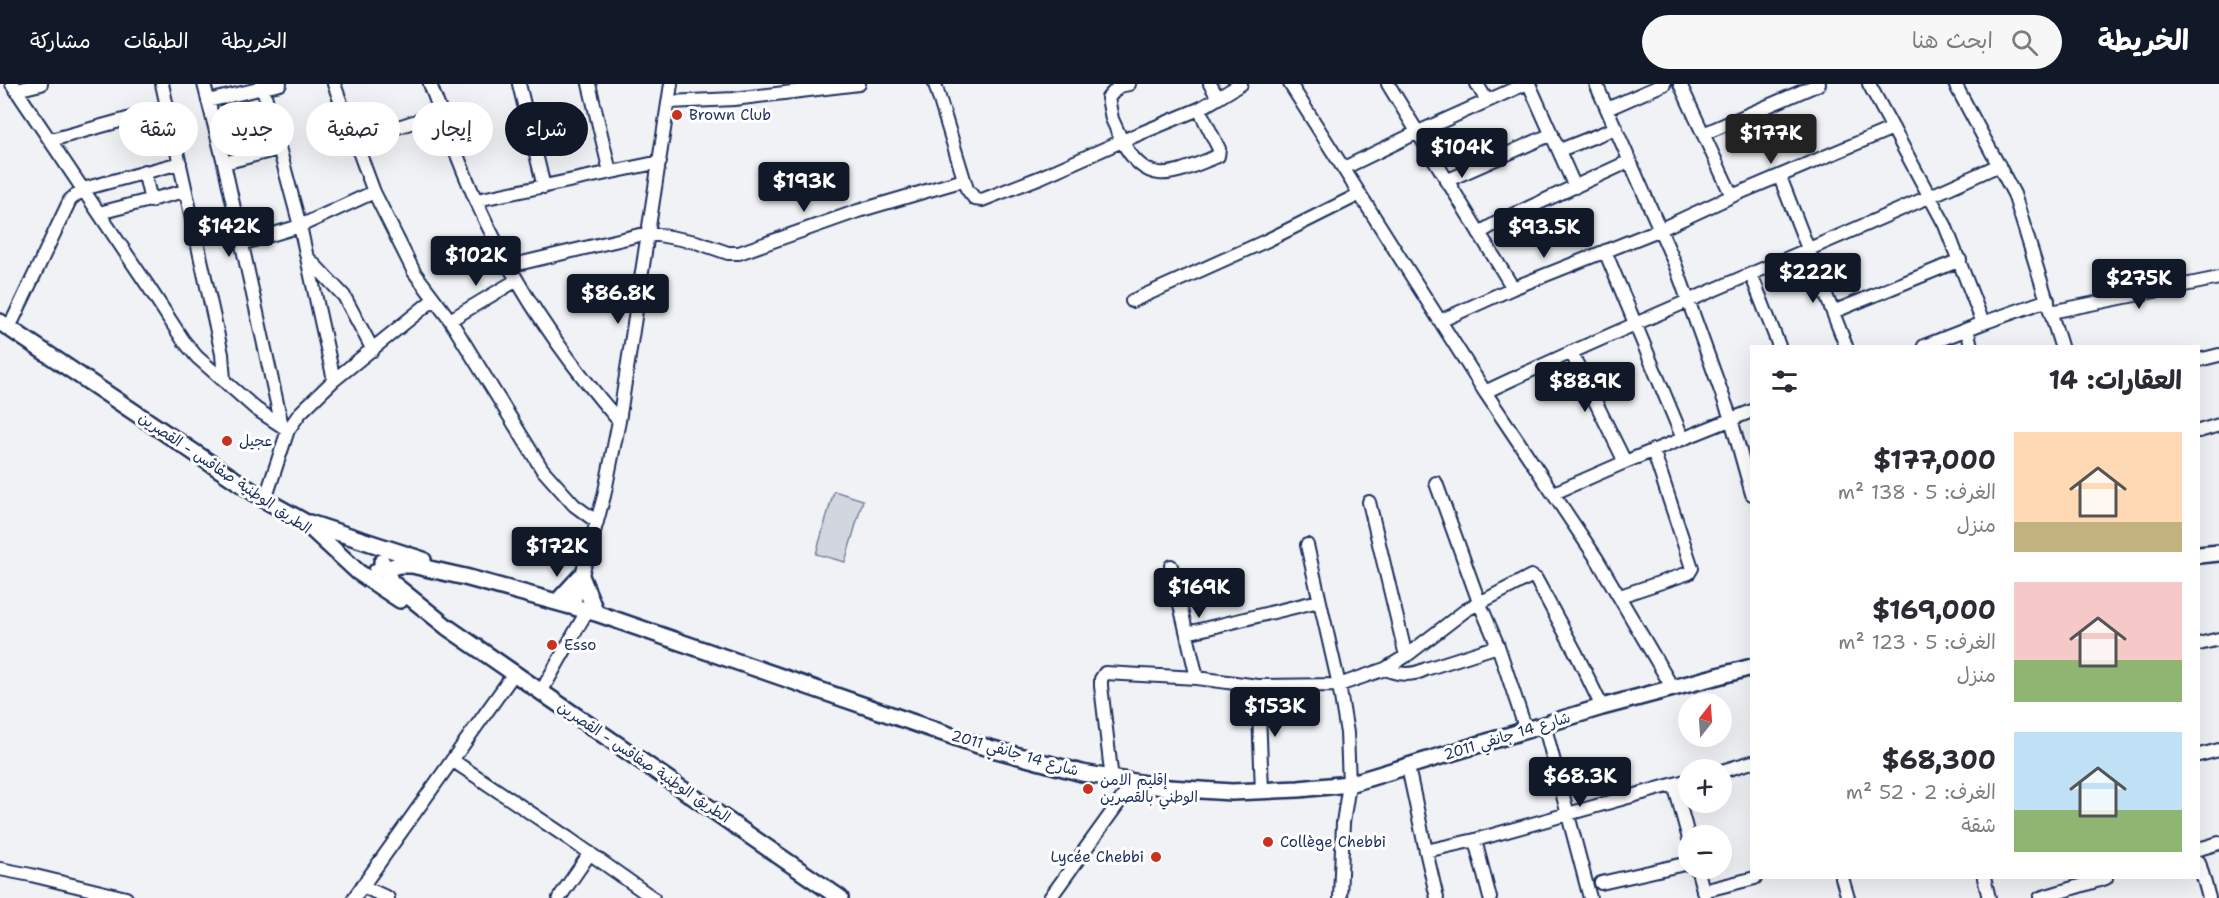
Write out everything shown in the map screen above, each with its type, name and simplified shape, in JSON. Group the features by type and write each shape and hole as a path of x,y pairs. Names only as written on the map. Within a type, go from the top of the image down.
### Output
{"main road":[{"name":"الطريق الوطنية صفاقس - القصرين","path":"4,325 265,500 303,521 358,572 427,618 447,627"},
{"name":"شارع 14 جانفي 2011","path":"303,521 422,560 465,577"},
{"path":"373,545 380,552 381,567 368,575 358,572 352,564 352,554 358,547 373,545"},
{"path":"2200,555 2219,553"},
{"name":"شارع 14 جانفي 2011","path":"381,567 412,565 585,610 978,745 1039,763 1112,780 1202,790 1262,791 1349,784 1602,707 1750,668"},
{"name":"الطريق الوطنية صفاقس - القصرين","path":"381,567 400,591 447,627 840,898"},
{"path":"557,602 581,576"},
{"path":"581,576 585,610"}],"street":[{"path":"41,84 14,87 183,340 197,357 256,409 285,428"},
{"path":"162,84 166,102"},
{"path":"204,84 225,164 241,244 285,428 265,500"},
{"path":"208,100 262,86 280,84"},
{"path":"334,84 340,102"},
{"path":"430,84 437,102"},
{"path":"519,84 544,187"},
{"path":"589,84 610,172"},
{"path":"542,692 585,610 581,576 597,522 619,421 671,84"},
{"path":"669,102 734,99 770,89 859,84"},
{"path":"935,84 964,180 971,196 982,200 1199,109 1241,84"},
{"path":"1129,84 1119,86 1108,98 1112,119 1130,156 1150,172 1160,175 1175,173 1218,156 1219,149 1199,109"},
{"path":"1210,84 1218,98"},
{"path":"1290,84 1485,392 1554,493 1620,596 1672,687"},
{"path":"1388,84 1513,288"},
{"path":"1477,84 1487,101"},
{"path":"1344,168 1416,133 1528,84 1575,187"},
{"path":"1596,84 1661,229 1750,477"},
{"path":"1607,109 1664,84"},
{"path":"1680,84 1732,196"},
{"path":"1703,134 1793,89 1819,84"},
{"path":"1869,84 1945,225 1983,323"},
{"path":"1955,84 1999,165 2021,215 2061,345"},
{"path":"262,86 266,102"},
{"path":"51,140 119,121"},
{"path":"1560,150 1616,128"},
{"path":"1440,321 1513,288 1661,229 1732,196 1893,128"},
{"path":"1446,181 1552,134"},
{"path":"178,156 222,354 224,380"},
{"path":"225,164 253,156"},
{"path":"280,156 308,257 334,380"},
{"path":"360,156 374,192 404,253 434,300 450,320 542,469 574,505 597,522"},
{"path":"459,156 494,239 517,280 566,355 619,421"},
{"path":"1479,233 1630,161"},
{"path":"477,200 660,162"},
{"path":"4,325 70,200 83,189 180,163"},
{"path":"1485,392 1687,300 1809,250 1999,165"},
{"path":"144,171 151,201"},
{"path":"1780,177 1846,345"},
{"path":"509,266 648,233 696,242 728,254 740,253 858,211 964,180"},
{"path":"99,213 185,191"},
{"path":"241,244 300,226 374,192"},
{"path":"1132,301 1268,240 1360,194"},
{"path":"1605,251 1633,324 1683,439"},
{"path":"308,257 344,296 373,350"},
{"path":"1833,312 1960,260"},
{"path":"1751,274 1779,345"},
{"path":"1927,345 1983,323 2050,306 2219,278"},
{"path":"450,320 517,280"},
{"path":"285,428 334,380 434,300"},
{"path":"1967,329 1971,345"},
{"path":"1571,352 1625,462"},
{"path":"2200,360 2219,355"},
{"path":"1554,493 1653,450 1750,412"},
{"path":"2200,431 2219,426"},
{"path":"1620,596 1683,576 1692,568 1653,450"},
{"path":"1436,483 1479,602 1498,646 1526,730"},
{"path":"1369,502 1406,656"},
{"path":"1307,545 1339,685 1347,733 1349,784 1343,823 1340,898"},
{"path":"1171,566 1197,678"},
{"path":"1112,780 1101,686 1101,679 1105,673 1197,678 1258,686 1339,685 1385,669 1479,602 1531,576 1536,579 1602,707"},
{"path":"1187,633 1319,601"},
{"path":"2200,644 2219,639"},
{"path":"1385,669 1407,675 1417,674 1498,646"},
{"path":"354,898 515,672"},
{"path":"1258,686 1262,791"},
{"path":"1544,724 1590,898"},
{"path":"2200,755 2219,750"},
{"path":"452,760 653,898"},
{"path":"1732,768 1750,763"},
{"path":"1408,767 1436,898"},
{"path":"1050,898 1133,783"},
{"path":"1426,851 1474,840 1678,783"},
{"path":"1674,784 1685,825"},
{"path":"1474,840 1490,898"},
{"path":"2200,849 2219,843"},
{"path":"559,898 590,853"},
{"path":"1600,883 1678,865"},
{"path":"2200,866 2209,898"},
{"path":"0,869 126,898"},
{"path":"1700,879 1704,896 1752,879"},
{"path":"1842,879 1848,898"},
{"path":"1984,879 1989,898"},
{"path":"2040,898 2068,894 2104,879"},
{"path":"363,886 388,898"}],"shaded area":[{"path":"834,491 863,500 845,562 816,554"}],"place":[{"name":"Brown Club","path":"677,115"},
{"name":"عجيل","path":"227,441"},
{"name":"Esso","path":"552,645"},
{"name":"إقليم الامن الوطني بالقصرين","path":"1088,789"},
{"name":"Collège Chebbi","path":"1268,842"},
{"name":"Lycée Chebbi","path":"1156,857"}]}
